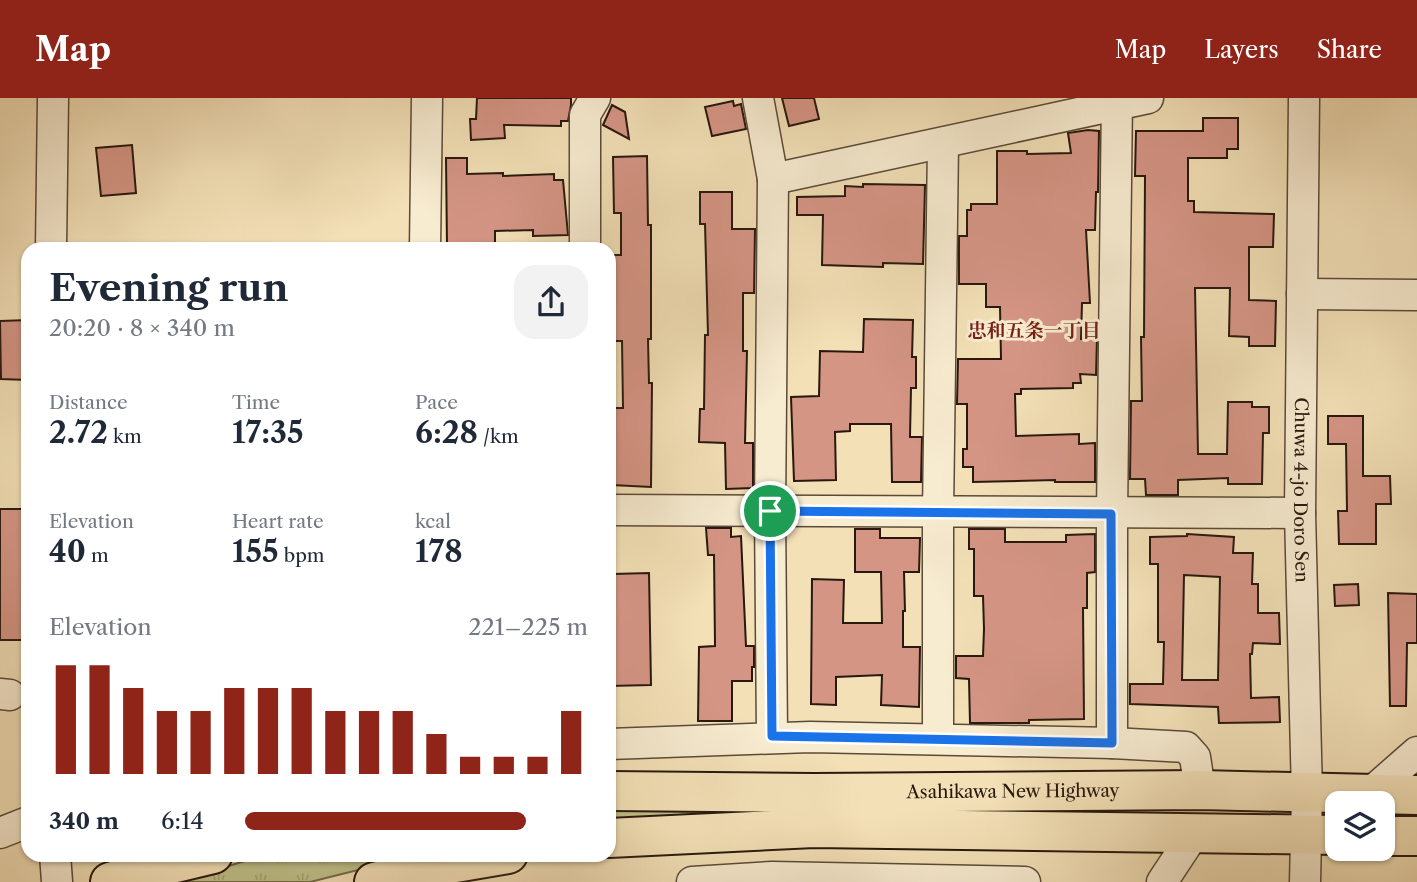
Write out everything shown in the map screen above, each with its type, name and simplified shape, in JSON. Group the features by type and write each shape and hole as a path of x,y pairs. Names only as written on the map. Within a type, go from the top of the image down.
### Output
{"highway":[{"name":"Asahikawa New Highway","path":"616,791 814,793 1200,790 1325,794"},
{"name":"Asahikawa New Highway","path":"1395,795 1417,795"},
{"path":"616,838 814,828 1321,835"},
{"path":"1395,836 1417,836"},
{"path":"110,882 162,862"},
{"path":"374,882 461,862"}],"street":[{"path":"51,242 53,98"},
{"path":"425,242 427,98"},
{"path":"584,242 585,115 595,98"},
{"path":"758,98 773,179 770,511 772,736"},
{"path":"773,179 943,144 1117,101 1148,98"},
{"name":"Chuwa 4-jo Doro Sen","path":"1304,98 1300,513 1307,794 1321,835 1305,882"},
{"path":"1112,743 1111,514 1117,101"},
{"path":"938,738 943,144"},
{"path":"1302,294 1417,295"},
{"path":"616,510 1300,513"},
{"path":"616,744 772,736 938,738 1185,747 1195,757 1200,790"},
{"path":"1373,791 1417,752"},
{"path":"0,833 21,825"},
{"path":"1162,882 1193,835"},
{"path":"56,862 57,882"},
{"path":"692,882 772,879 1025,882"}],"green space":[{"path":"631,802 807,815 616,827 616,803"},
{"path":"242,862 390,862 310,882 176,882"}],"building":[{"path":"477,98 571,98 571,105 568,121 561,121 561,126 504,125 505,138 471,140 470,119 476,119"},
{"path":"782,98 814,98 819,119 789,126"},
{"path":"733,101 734,106 741,104 746,129 712,136 705,107"},
{"path":"612,105 625,112 629,139 603,125"},
{"path":"1203,118 1238,118 1238,149 1227,149 1227,158 1188,158 1188,201 1194,201 1194,212 1274,214 1273,247 1249,247 1249,300 1276,301 1275,346 1249,346 1249,337 1229,336 1230,288 1195,288 1198,454 1227,454 1228,402 1252,402 1252,407 1269,407 1269,433 1263,433 1262,484 1228,484 1228,478 1178,480 1178,495 1146,495 1145,479 1130,479 1131,401 1142,401 1141,337 1144,337 1145,176 1135,176 1136,131 1203,131"},
{"path":"1099,131 1098,192 1095,230 1086,230 1090,303 1082,303 1081,339 1097,338 1096,375 1080,374 1081,383 1073,383 1073,388 1021,389 1021,394 1015,394 1016,436 1079,434 1079,444 1095,443 1095,482 973,482 973,467 963,467 963,449 967,449 967,404 957,404 958,359 1001,359 1000,307 986,307 986,284 959,284 959,236 967,236 967,210 971,210 971,204 997,204 997,151 1027,151 1027,154 1071,153 1068,133"},
{"path":"132,145 136,193 101,196 96,148"},
{"path":"647,156 648,225 651,225 651,339 648,339 649,383 652,383 651,487 616,485 616,408 623,408 622,341 616,341 616,255 621,255 621,213 614,213 613,157"},
{"path":"446,158 467,158 467,174 554,174 554,180 563,180 568,235 533,236 533,230 495,231 495,242 447,242"},
{"path":"863,184 925,185 923,264 883,263 883,267 822,265 823,215 797,215 797,197 845,196 845,186 863,187"},
{"path":"700,192 732,192 732,229 755,229 754,293 743,293 743,351 747,351 745,443 753,443 753,488 726,489 725,443 699,442 700,409 704,409 705,335 708,335 705,224 700,224"},
{"path":"864,319 913,320 912,357 916,357 916,388 911,388 910,437 922,437 921,482 892,482 891,424 850,424 850,431 835,432 836,480 794,481 791,397 819,396 820,351 863,352"},
{"path":"21,320 21,380 1,379 0,321"},
{"path":"1328,416 1363,416 1363,476 1390,476 1391,504 1376,504 1376,544 1339,544 1338,511 1347,511 1346,444 1328,444"},
{"path":"0,509 21,509 21,640 0,640"},
{"path":"706,528 731,528 731,537 741,536 746,646 754,646 754,667 752,681 732,681 732,721 698,721 699,647 715,646 714,555 708,555"},
{"path":"855,529 880,529 880,538 920,538 919,572 904,572 903,611 903,647 920,647 919,707 881,705 882,675 836,677 836,705 811,704 812,579 844,580 843,623 882,623 881,572 855,572"},
{"path":"969,529 1005,529 1005,542 1066,542 1066,535 1095,534 1095,572 1087,573 1087,608 1083,608 1084,719 970,723 969,679 956,678 956,656 983,656 984,629 983,596 974,596 974,549 969,549"},
{"path":"1150,537 1234,537 1233,553 1253,553 1252,584 1258,584 1258,613 1279,613 1280,644 1253,643 1250,654 1251,698 1279,697 1280,722 1219,723 1218,707 1130,704 1130,684 1163,684 1164,642 1158,642 1158,564 1150,564","holes":["1184,575 1220,577 1218,680 1182,680"]},
{"path":"649,573 651,685 616,686 616,574"},
{"path":"1358,584 1359,605 1335,606 1334,585"},
{"path":"1388,593 1417,594 1417,643 1407,643 1406,706 1390,706"}],"district":[{"name":"忠和五条一丁目","path":"1034,330"}],"route":[{"path":"770,511 1111,514 1112,743 772,736 770,511"}]}
